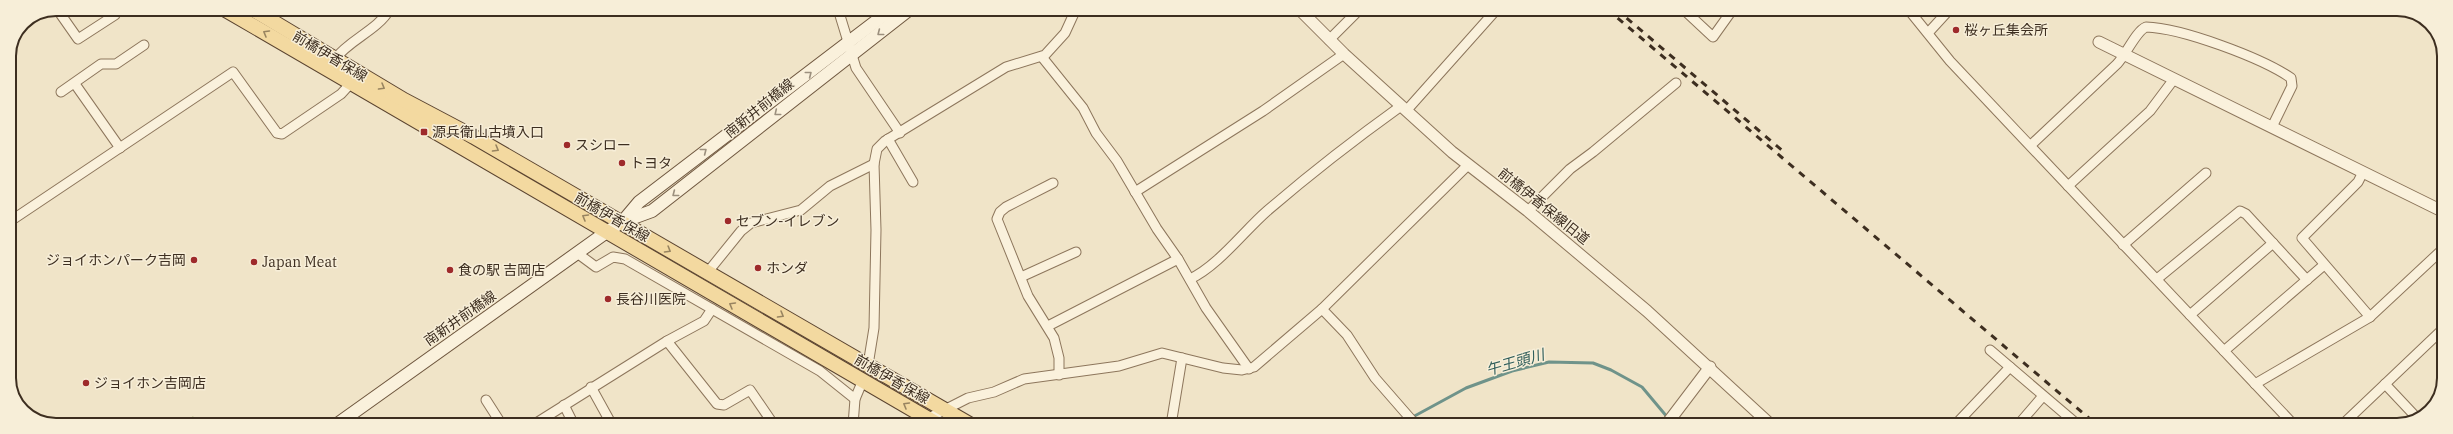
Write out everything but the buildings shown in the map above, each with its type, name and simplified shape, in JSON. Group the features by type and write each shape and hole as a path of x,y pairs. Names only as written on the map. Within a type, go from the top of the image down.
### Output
{"main road":[{"name":"前橋伊香保線","path":"236,16 927,418"},
{"name":"前橋伊香保線","path":"263,16 335,60 622,222 707,273 959,418"},
{"name":"南新井前橋線","path":"622,222 639,202 883,16"},
{"name":"南新井前橋線","path":"349,418 608,231 622,222 652,211 901,16"}],"street":[{"path":"62,16 78,39 112,16"},
{"path":"335,60 341,51 377,26 385,16"},
{"path":"840,16 856,68 900,133"},
{"path":"868,365 874,328 876,230 874,164 877,149 888,139 1006,68 1042,57 1048,53 1065,33 1073,16"},
{"name":"前橋伊香保線旧道","path":"1305,16 1403,108 1468,165 1528,211 1710,367 1764,418"},
{"path":"1330,40 1353,16"},
{"path":"1190,279 1230,248 1266,211 1348,143 1403,108 1490,16"},
{"path":"1690,16 1713,37 1728,16"},
{"path":"1914,16 1950,61 2287,418"},
{"path":"1928,33 1944,16"},
{"path":"2031,145 2126,55 2140,31 2150,28 2207,41 2254,59 2288,76 2292,81 2292,86 2272,127"},
{"path":"2100,42 2437,209"},
{"path":"61,92 75,84 101,64 116,64 144,45"},
{"path":"1135,192 1263,111 1344,54"},
{"path":"1042,57 1082,108 1096,133 1116,160 1178,258 1225,338 1247,364 1249,369"},
{"path":"16,217 233,72 277,133 282,134 341,94 352,82"},
{"path":"2068,186 2150,111 2174,79"},
{"path":"1528,211 1570,168 1593,152 1676,83"},
{"path":"75,84 120,148"},
{"path":"888,139 913,182"},
{"path":"707,273 741,231 751,223 801,210 830,186 874,164"},
{"path":"938,418 946,410 968,398 994,392 1018,381 1120,366 1162,353 1223,368 1249,369 1258,365 1322,309 1468,165"},
{"path":"2363,172 2358,182 2302,236 2324,265 2370,317"},
{"path":"2123,245 2206,173"},
{"path":"1052,183 1006,207 997,216 997,222 1036,310 1048,326 1058,349 1059,375"},
{"path":"2156,280 2240,211 2246,214 2307,280"},
{"path":"2190,315 2273,243"},
{"path":"1021,277 1076,252"},
{"path":"577,253 596,268 613,257 625,259 820,371 855,399"},
{"path":"2255,384 2370,317 2437,255"},
{"path":"1048,326 1178,258"},
{"path":"2224,351 2324,265"},
{"path":"544,418 591,387 667,341 704,321 712,309"},
{"path":"1322,309 1347,335 1375,378 1410,418"},
{"path":"2349,418 2437,335"},
{"path":"667,341 717,404 724,405 750,390 769,418"},
{"path":"1990,350 2070,418"},
{"path":"1172,418 1182,358"},
{"path":"1672,418 1710,367"},
{"path":"1962,418 2010,367"},
{"path":"854,418 855,399 864,380"},
{"path":"2385,384 2413,415"},
{"path":"591,387 608,418"},
{"path":"2024,418 2043,396"},
{"path":"486,400 498,418"},
{"path":"564,405 570,418"}],"waterway":[{"name":"午王頭川","path":"1411,418 1466,388 1512,371 1549,362 1593,363 1611,370 1642,387 1668,418"}],"railway":[{"path":"1615,16 2089,418"},
{"path":"1624,16 1784,152"}],"place":[{"name":"桜ヶ丘集会所","path":"1956,30"},
{"name":"源兵衛山古墳入口","path":"424,132"},
{"name":"スシロー","path":"567,145"},
{"name":"トヨタ","path":"622,163"},
{"name":"セブン-イレブン","path":"728,221"},
{"name":"ジョイホンパーク吉岡","path":"194,260"},
{"name":"Japan Meat","path":"254,262"},
{"name":"ホンダ","path":"758,268"},
{"name":"食の駅 吉岡店","path":"450,270"},
{"name":"長谷川医院","path":"608,299"},
{"name":"ジョイホン吉岡店","path":"86,383"}]}
